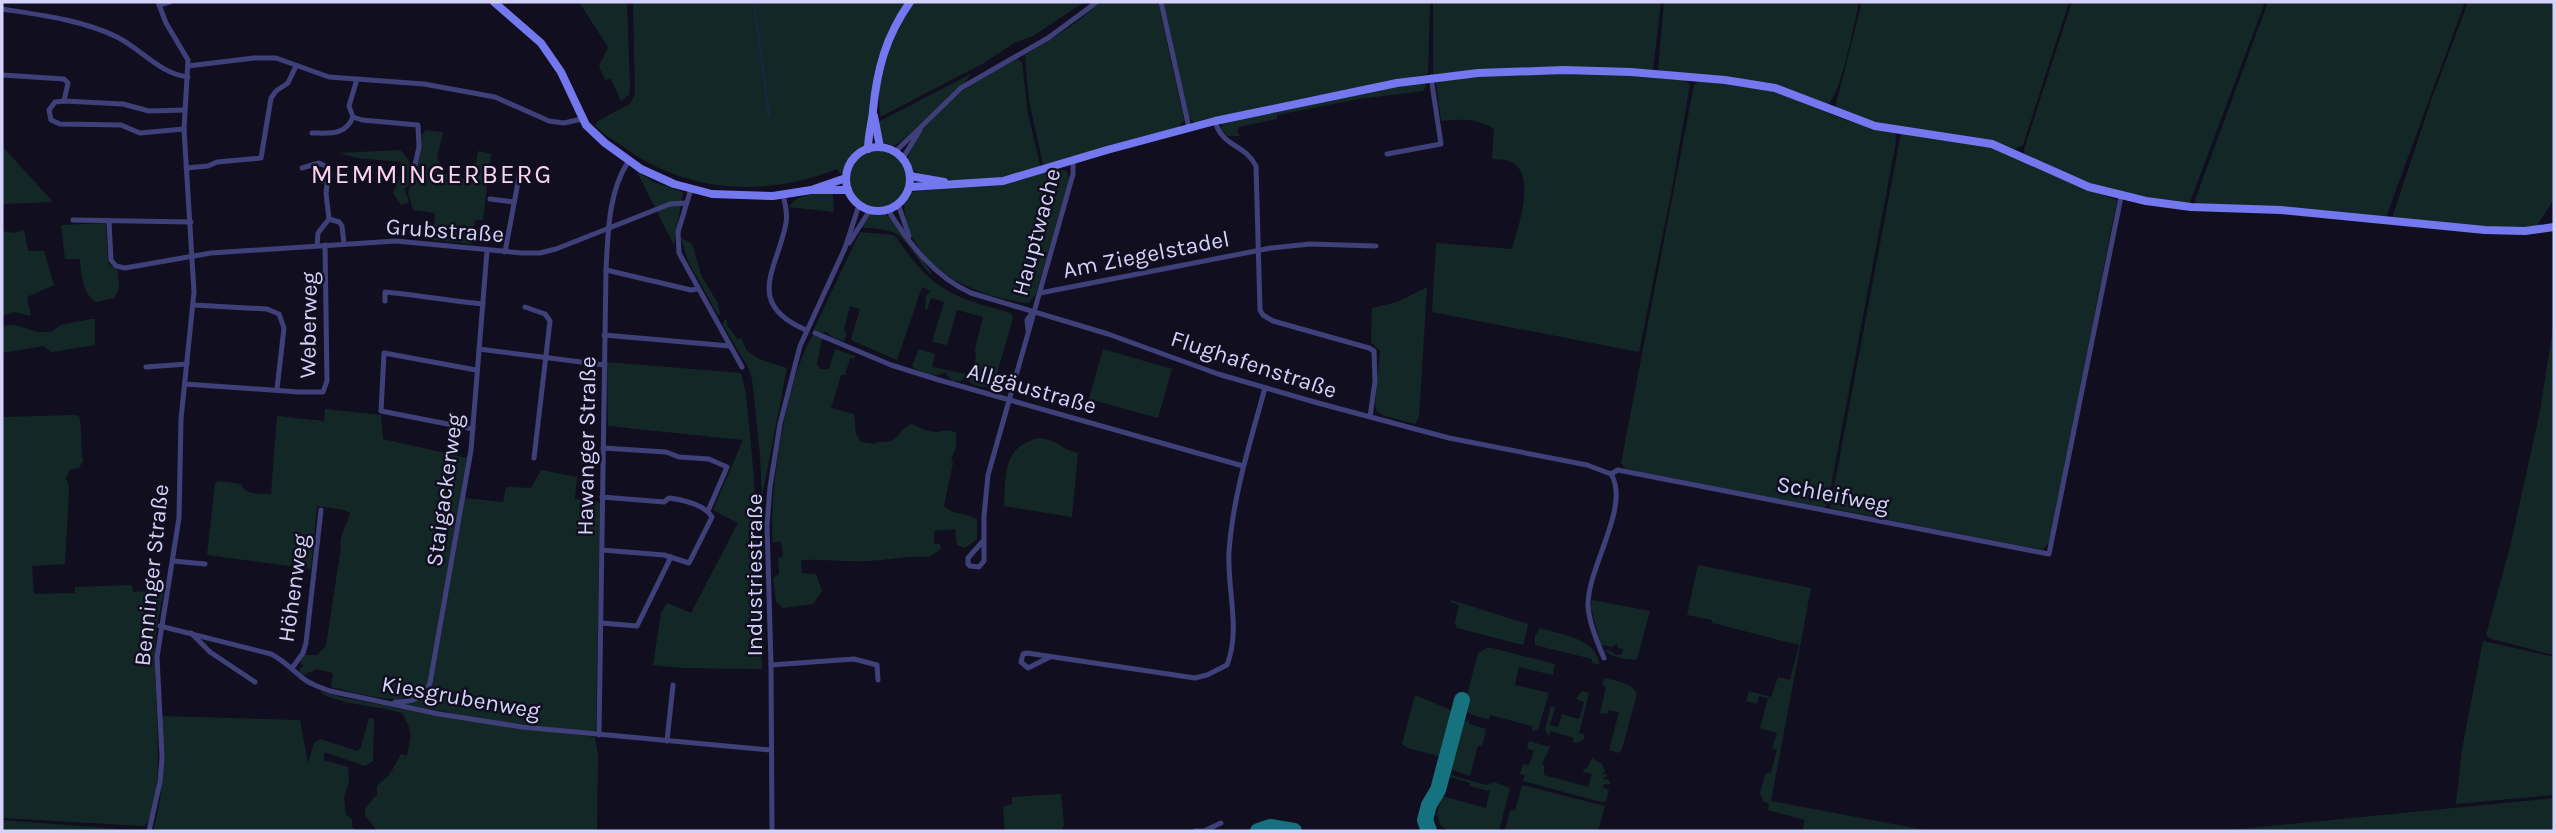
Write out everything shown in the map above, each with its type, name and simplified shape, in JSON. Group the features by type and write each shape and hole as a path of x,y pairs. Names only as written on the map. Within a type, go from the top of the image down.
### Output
{"street":[{"path":"170,2 159,3 166,23 187,56 188,66 268,57 284,60 328,77 408,82 495,97 537,117 555,122 582,119"},
{"path":"494,2 541,43 561,72 582,119 604,144 628,162 657,178 691,189 746,197 811,190 846,178"},
{"path":"868,149 876,81 884,49 898,19 910,2"},
{"path":"895,152 954,93 1048,38 1097,2"},
{"path":"1161,2 1189,128"},
{"path":"2,9 62,19 102,30 128,43 161,67 188,77"},
{"name":"Benninger Straße","path":"149,831 158,799 162,766 157,678 160,626 179,518 181,419 193,305 191,222 184,129 188,66"},
{"path":"186,168 261,158 272,95 288,83 296,66"},
{"path":"909,187 1003,181 1215,121 1431,78 1520,70 1564,70 1631,72 1749,83 1789,92 1875,125 1992,144 2089,187 2121,197 2191,207 2281,210 2485,230 2525,231 2554,227"},
{"path":"2,75 64,79 68,83 64,101"},
{"path":"1387,154 1441,144 1431,78"},
{"path":"312,133 339,132 350,125 353,117 349,106 357,79"},
{"path":"184,129 140,133 121,125 60,124 51,120 49,110 55,102 64,101 129,105 149,111 185,110"},
{"path":"873,114 880,147"},
{"path":"353,117 418,125 419,148 415,165"},
{"path":"1215,121 1222,137 1250,156 1256,166 1259,250"},
{"path":"903,158 922,127"},
{"path":"880,147 903,158 910,176 909,187 898,204 888,210 870,210 859,205 848,190 846,178 851,162 868,149 880,147"},
{"name":"Hauptwache","path":"984,540 968,558 970,566 979,567 984,561 988,475 1028,330 1033,322 1033,312 1073,174 1073,161"},
{"name":"Hawanger Straße","path":"599,735 604,335 608,228 619,181 628,162"},
{"path":"302,169 319,163 329,168 326,178 328,219 317,233 317,246"},
{"path":"505,252 521,166"},
{"path":"910,176 950,184"},
{"path":"691,189 678,232 682,260 742,367"},
{"path":"811,190 848,190"},
{"path":"783,195 786,223 769,276 769,292 780,314 790,323 806,330"},
{"name":"Schleifweg","path":"1611,474 1618,470 2049,554 2121,197"},
{"path":"489,199 514,202"},
{"name":"Grubstraße","path":"109,221 111,263 125,268 192,256 344,244 407,242 487,251 549,251 670,204 686,203"},
{"name":"Flughafenstraße","path":"898,204 909,239"},
{"name":"Industriestraße","path":"772,831 767,525 770,486 786,400 806,330 845,248 859,205"},
{"name":"Industriestraße","path":"845,248 870,210"},
{"name":"Flughafenstraße","path":"888,210 933,268 956,286 988,299 1128,341 1265,388 1491,447 1587,465 1611,474"},
{"path":"328,219 339,222 342,226 344,244"},
{"path":"73,220 191,222"},
{"name":"Am Ziegelstadel","path":"1040,293 1259,250 1310,244 1376,246"},
{"name":"Weberweg","path":"185,384 320,393 326,389 325,245"},
{"name":"Am Ziegelstadel","path":"1259,250 1258,303 1263,316 1281,324 1374,351 1375,381 1370,417"},
{"name":"Staigackerweg","path":"388,702 420,698 427,692 430,683 468,472 487,251"},
{"path":"606,270 675,287 697,289"},
{"path":"386,301 385,292 444,301 483,303"},
{"path":"193,305 267,309 279,314 284,328 277,389"},
{"path":"525,307 549,318 534,458"},
{"name":"Allgäustraße","path":"815,333 891,365 1243,466"},
{"path":"604,335 730,346"},
{"path":"479,349 605,365"},
{"path":"473,429 381,411 384,353 476,370"},
{"path":"146,367 187,364"},
{"path":"1050,657 1028,668 1021,662 1023,654 1027,653 1195,678 1227,665 1234,648 1229,555 1235,499 1265,388"},
{"path":"603,448 709,458 727,467 708,511"},
{"path":"1604,658 1595,639 1588,607 1596,568 1618,493 1611,474"},
{"path":"602,497 664,502 669,498 684,500 708,511 712,517 691,561 685,563 671,557 602,550"},
{"name":"Höhenweg","path":"292,668 303,653 306,643 321,510"},
{"path":"601,623 637,626 671,557"},
{"path":"173,561 205,564"},
{"name":"Kiesgrubenweg","path":"160,626 262,651 281,659 313,685 330,691 475,720 599,735 770,750"},
{"path":"191,633 210,652 255,682"},
{"path":"771,665 854,659 877,665 878,680"},
{"path":"667,741 673,685"},
{"path":"1195,831 1203,831 1222,823"}],"green space":[{"path":"579,2 627,2 630,87 629,95 621,101 611,79 605,80 599,66 608,47"},
{"path":"633,2 905,2 886,37 875,71 864,146 850,158 841,175 837,169 810,178 754,187 698,181 645,161 595,125 630,104 635,94"},
{"path":"913,2 1084,2 1033,36 1014,43 984,63 880,117 878,85 886,50"},
{"path":"1101,2 1158,2 1184,120 1179,127 1044,169 1029,101 1025,55 1070,27"},
{"path":"1163,2 1430,2 1428,74 1194,122 1189,118"},
{"path":"1433,2 1661,2 1653,69 1527,67 1433,74"},
{"path":"1664,2 1859,2 1838,87 1828,104 1796,92 1658,70"},
{"path":"1862,2 2069,2 2023,145 2015,149 1979,138 1877,123 1835,108"},
{"path":"2072,2 2265,2 2190,202 2180,203 2111,191 2072,177 2025,154 2024,149"},
{"path":"2268,2 2465,2 2386,217 2196,203"},
{"path":"2468,2 2554,2 2554,199 2536,227 2490,228 2392,218"},
{"path":"1016,59 1022,62 1028,114 1041,169 976,181 942,180 913,170 908,160 909,155 927,123 953,98"},
{"path":"1525,73 1613,74 1683,80 1690,84 1639,352 1432,312 1436,243 1512,249 1524,201 1523,176 1518,167 1507,160 1492,159 1494,129 1469,120 1441,121 1436,82"},
{"path":"971,74 902,141 894,146 883,142 878,122"},
{"path":"1699,81 1770,90 1848,121 1895,133 1896,142 1828,503 1824,508 1641,472 1625,468 1621,463 1694,85"},
{"path":"1425,83 1423,91 1359,99 1277,115 1277,119 1239,127 1237,131 1240,136 1227,136 1221,128 1222,122"},
{"path":"426,130 443,132 437,158 445,173 467,180 474,174 478,151 491,154 483,220 475,220 472,244 433,240 435,213 413,210 408,192 417,168 422,135"},
{"path":"1901,133 1989,146 2117,200 2050,541 2043,550 1830,508"},
{"path":"2,145 3,147 53,202 2,204"},
{"path":"400,150 409,161 411,174 410,184 404,189 409,202 401,205 393,193 403,170 401,162 357,158 339,153"},
{"path":"878,150 899,158 907,179 899,200 878,208 857,200 849,179 857,158"},
{"path":"1057,169 1067,171 1069,179 1036,294 1029,303 987,294 947,275 930,262 917,245 908,226 904,203 911,192 1014,181"},
{"path":"637,172 656,183 683,192 674,245"},
{"path":"833,193 834,212 789,207 802,197"},
{"path":"872,212 889,216 931,275 897,234 862,227"},
{"path":"106,223 108,263 118,271 119,289 114,298 96,302 88,295 80,259 65,259 61,225"},
{"path":"24,230 28,251 44,251 54,285 27,297 31,316 14,312 2,316 2,231 14,233"},
{"path":"860,232 896,237 921,270 945,289 973,302 1011,313 1013,318 993,387 978,386 966,378 952,381 945,372 928,374 912,366 919,349 935,354 932,367 971,375 983,317 957,310 947,345 932,342 944,302 931,298 927,310 925,309 926,296 931,291 922,287 897,360 851,339 860,309 850,306 844,341 825,331 823,334 813,331"},
{"path":"681,238 692,244 702,277 717,302 718,315 688,261"},
{"path":"1427,287 1419,416 1415,424 1377,412 1375,405 1380,351 1371,342 1372,308 1397,302"},
{"path":"95,319 95,345 51,352 43,346 2,353 2,326 15,325 38,332 51,332 61,325"},
{"path":"724,320 727,320 727,325 738,340 741,338 747,351 759,359 787,368 762,497 752,379 748,367 723,325"},
{"path":"2554,322 2554,655 2492,639 2486,635 2511,543 2540,411"},
{"path":"813,335 822,338 817,365 821,369 829,369 835,349 855,356 854,359 850,358 845,375 841,375 831,408 854,414 856,434 861,442 875,444 891,441 912,424 930,431 956,433 956,447 951,459 953,463 944,506 977,520 977,539 965,548 957,545 955,529 934,531 934,544 940,544 941,549 929,557 860,561 801,560 802,573 816,574 822,591 813,604 783,608 776,601 773,578 779,574 778,558 783,557 781,541 773,543 773,496 788,406 795,378"},
{"path":"1103,349 1172,369 1158,418 1089,399"},
{"path":"607,362 741,373 746,394 754,478 762,669 653,665 661,613 667,603 691,613 738,523 713,510 743,440 608,426"},
{"path":"325,409 381,415 383,439 467,458 428,686 421,694 410,698 383,698 355,693 331,687 333,673 316,669 304,675 300,672 300,668 304,666 300,663 303,655 317,655 326,646 341,539 350,513 317,506 311,569 207,555 215,484 218,481 241,484 249,492 271,494 277,416 324,421"},
{"path":"79,416 83,461 79,468 70,470 66,478 69,487 65,564 32,566 34,594 75,593 75,587 132,585 133,592 164,590 155,642 158,744 156,796 151,815 144,826 2,818 2,417"},
{"path":"1039,438 1078,453 1072,517 1004,506 1006,473 1012,455 1027,442"},
{"path":"541,470 577,477 575,499 600,502 596,730 592,732 494,721 404,704 422,699 432,686 465,498 503,502 506,487 531,488"},
{"path":"1698,565 1811,588 1771,801 1930,831 1802,831 1805,820 1768,810 1769,804 1762,801 1760,793 1765,774 1771,772 1777,750 1772,748 1777,733 1760,728 1768,698 1759,696 1757,704 1746,701 1749,691 1771,697 1778,677 1790,680 1799,645 1713,623 1711,627 1712,620 1687,615"},
{"path":"1451,600 1528,624 1523,645 1457,628 1455,623 1459,605"},
{"path":"1592,600 1650,611 1637,659 1620,658 1604,650 1616,655 1622,654 1623,649 1618,648 1617,643 1613,647 1601,645 1591,608"},
{"path":"1540,628 1585,643 1597,656 1599,665 1592,663 1592,659 1535,645 1535,636"},
{"path":"2483,641 2554,657 2554,795 2456,804 2462,749"},
{"path":"1492,648 1555,664 1553,675 1519,667 1515,685 1549,693 1538,729 1532,731 1532,726 1490,715 1489,719 1478,717 1464,707 1478,653"},
{"path":"1604,678 1627,684 1637,694 1619,753 1609,750 1619,712 1609,710 1607,714 1600,713 1606,687 1602,685"},
{"path":"320,691 459,720 595,737 598,754 597,831 377,831 365,815 365,809 377,794 377,786 390,774 401,754 407,756 411,737 408,725 402,713 342,701"},
{"path":"1582,691 1589,693 1579,733 1585,735 1583,740 1576,743 1573,742 1574,738 1550,731 1549,735 1547,734 1545,729 1551,706 1555,707 1550,725 1558,727 1562,714 1579,719 1584,702 1576,699"},
{"path":"1415,695 1453,711 1441,757 1402,744"},
{"path":"161,716 300,720 308,763 314,743 320,739 357,751 361,747 369,718 374,719 373,761 365,766 324,752 324,760 348,767 349,783 344,797 346,815 352,819 352,827 357,831 153,831 163,774"},
{"path":"1469,720 1469,724 1486,729 1482,746 1478,745 1470,776 1450,769 1462,723"},
{"path":"1529,741 1550,747 1542,764 1544,775 1588,787 1592,774 1582,771 1588,767 1592,758 1602,764 1605,771 1601,775 1606,773 1607,776 1603,778 1608,779 1611,784 1604,784 1603,787 1609,790 1606,801 1601,802 1523,781 1525,775 1520,774 1523,764 1529,765 1534,751 1527,748"},
{"path":"1447,774 1486,785 1494,782 1510,788 1499,831 1449,831 1440,825 1437,814 1442,796 1486,808 1490,791 1470,786 1470,783"},
{"path":"1522,785 1605,806 1598,831 1505,831 1510,810 1515,811"},
{"path":"1061,794 1064,825 1062,831 1005,831 1003,807 1012,804 1012,797"},
{"path":"2554,798 2554,831 2221,831"},
{"path":"2,820 143,831 2,831"}],"waterway":[{"path":"754,2 769,115"}],"taxiway":[{"path":"1429,831 1425,820 1429,805 1438,790 1462,700"},
{"path":"1258,831 1270,827 1294,831"}],"district":[{"name":"MEMMINGERBERG","path":"432,174"}]}
